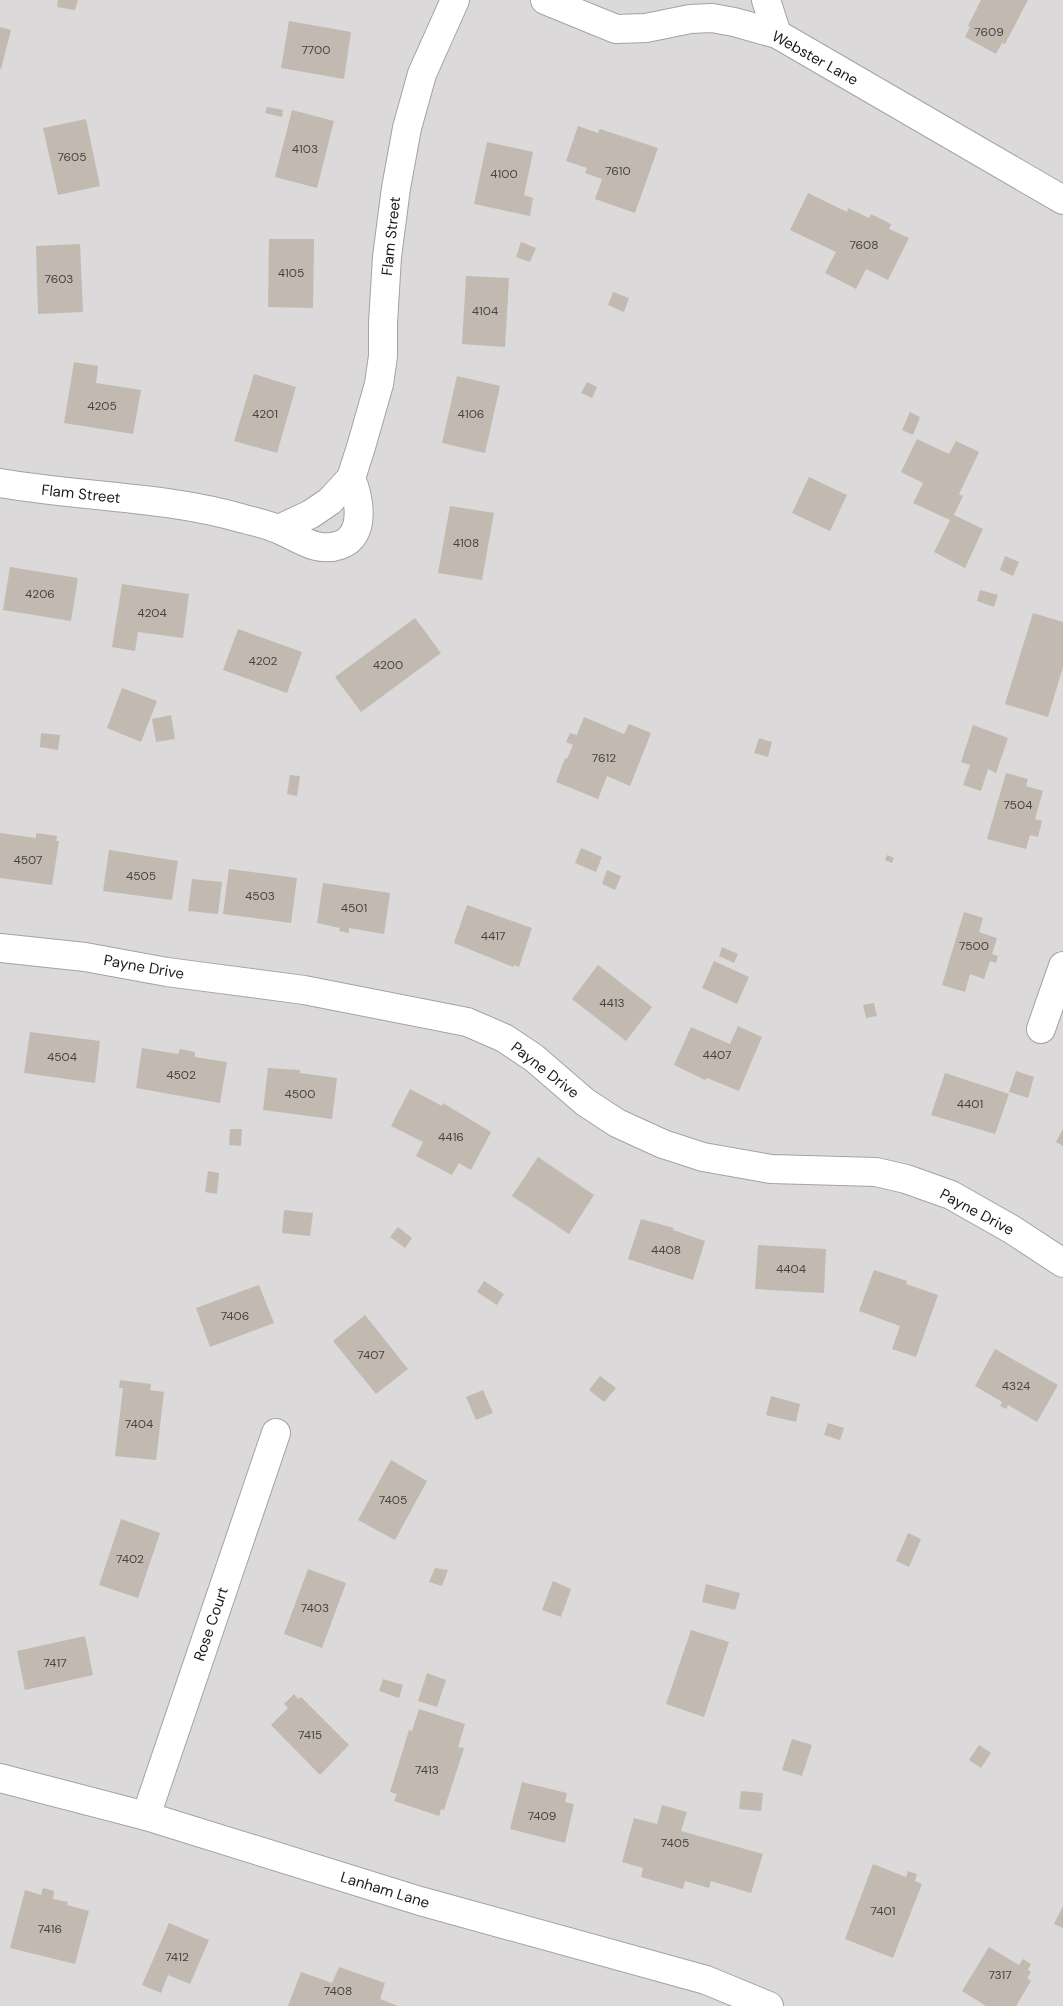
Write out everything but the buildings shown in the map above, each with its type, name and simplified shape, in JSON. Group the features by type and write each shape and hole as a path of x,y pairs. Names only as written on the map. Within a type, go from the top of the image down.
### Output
{"street":[{"name":"Flam Street","path":"279,530 311,514 330,501 351,478 370,421 379,384 383,356 387,257 406,128 422,74 456,0"},
{"name":"Webster Lane","path":"545,0 616,29 646,28 690,19 712,18 777,34 1063,200"},
{"path":"766,0 777,34"},
{"name":"Flam Street","path":"0,483 187,506 242,518 279,530 314,547 330,548 346,543 358,526 357,491 351,478"},
{"name":"Payne Drive","path":"0,948 85,957 167,972 304,990 467,1022 504,1038 534,1058 585,1102 617,1124 663,1144 704,1157 771,1169 876,1172 906,1179 951,1196 1011,1229 1063,1263"},
{"path":"1041,1030 1063,966"},
{"name":"Rose Court","path":"146,1816 276,1433"},
{"name":"Lanham Lane","path":"0,1778 146,1816 420,1901 706,1980 770,2006"}],"shaded area":[{"path":"0,0 1063,0 1063,2006 0,2006"}]}
